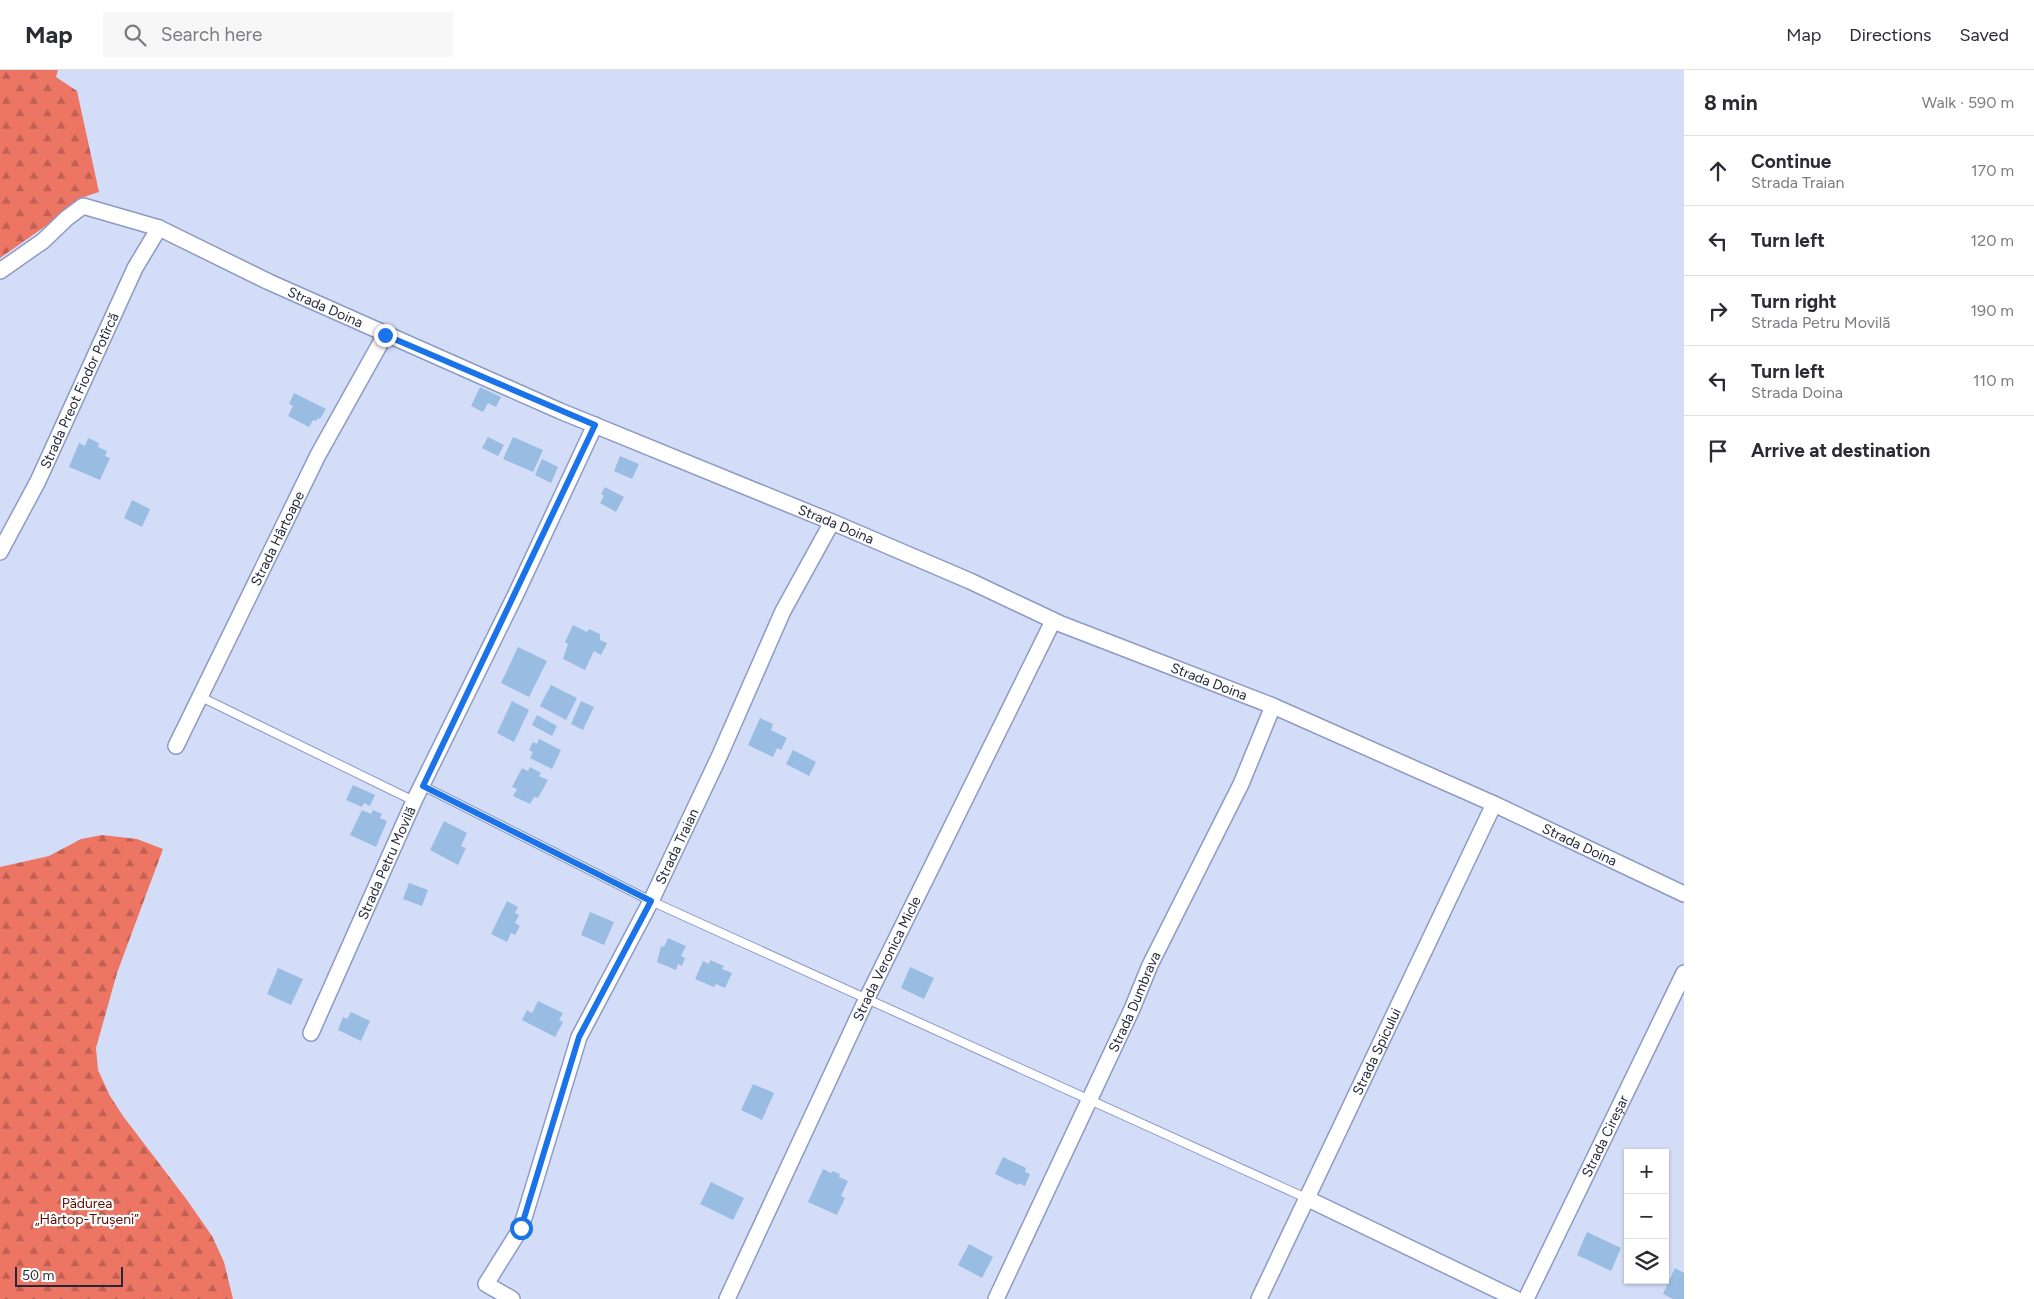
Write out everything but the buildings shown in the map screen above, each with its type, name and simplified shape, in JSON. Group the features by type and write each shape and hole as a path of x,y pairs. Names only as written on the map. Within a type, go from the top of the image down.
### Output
{"street":[{"name":"Strada Doina","path":"0,271 43,241 82,206 159,228 269,282 385,335 595,425 970,581 1053,621 1273,706 1494,804 1684,894"},
{"name":"Strada Preot Fiodor Potîrcă","path":"0,552 38,480 135,268 159,228"},
{"name":"Strada Hârtoape","path":"176,746 318,455 385,335"},
{"name":"Strada Petru Movilă","path":"311,1032 414,801 423,786 595,425"},
{"name":"Strada Traian","path":"512,1299 486,1284 521,1228 579,1037 651,901 718,758 783,611 832,522"},
{"name":"Strada Veronica Micle","path":"727,1299 868,998 1053,621"},
{"name":"Strada Dumbrava","path":"996,1299 1132,1009 1150,965 1241,784 1273,706"},
{"name":"Strada Spicului","path":"1259,1299 1494,804"},
{"name":"Strada Cireșar","path":"1526,1299 1684,973"},
{"path":"1306,1198 1516,1299"}],"lane":[{"path":"199,696 414,801"},
{"path":"423,786 651,901 1306,1198"}],"green space":[{"path":"0,70 58,70 56,77 77,91 99,192 81,198 50,223 0,258"},
{"name":"Pădurea „Hârtop-Trușeni”","path":"102,835 137,839 163,849 117,973 96,1048 98,1070 110,1096 123,1116 212,1236 224,1262 233,1299 0,1299 0,867 49,856 81,839"}],"route":[{"path":"385,335 595,425 423,786 651,901 579,1037 521,1228"}]}
